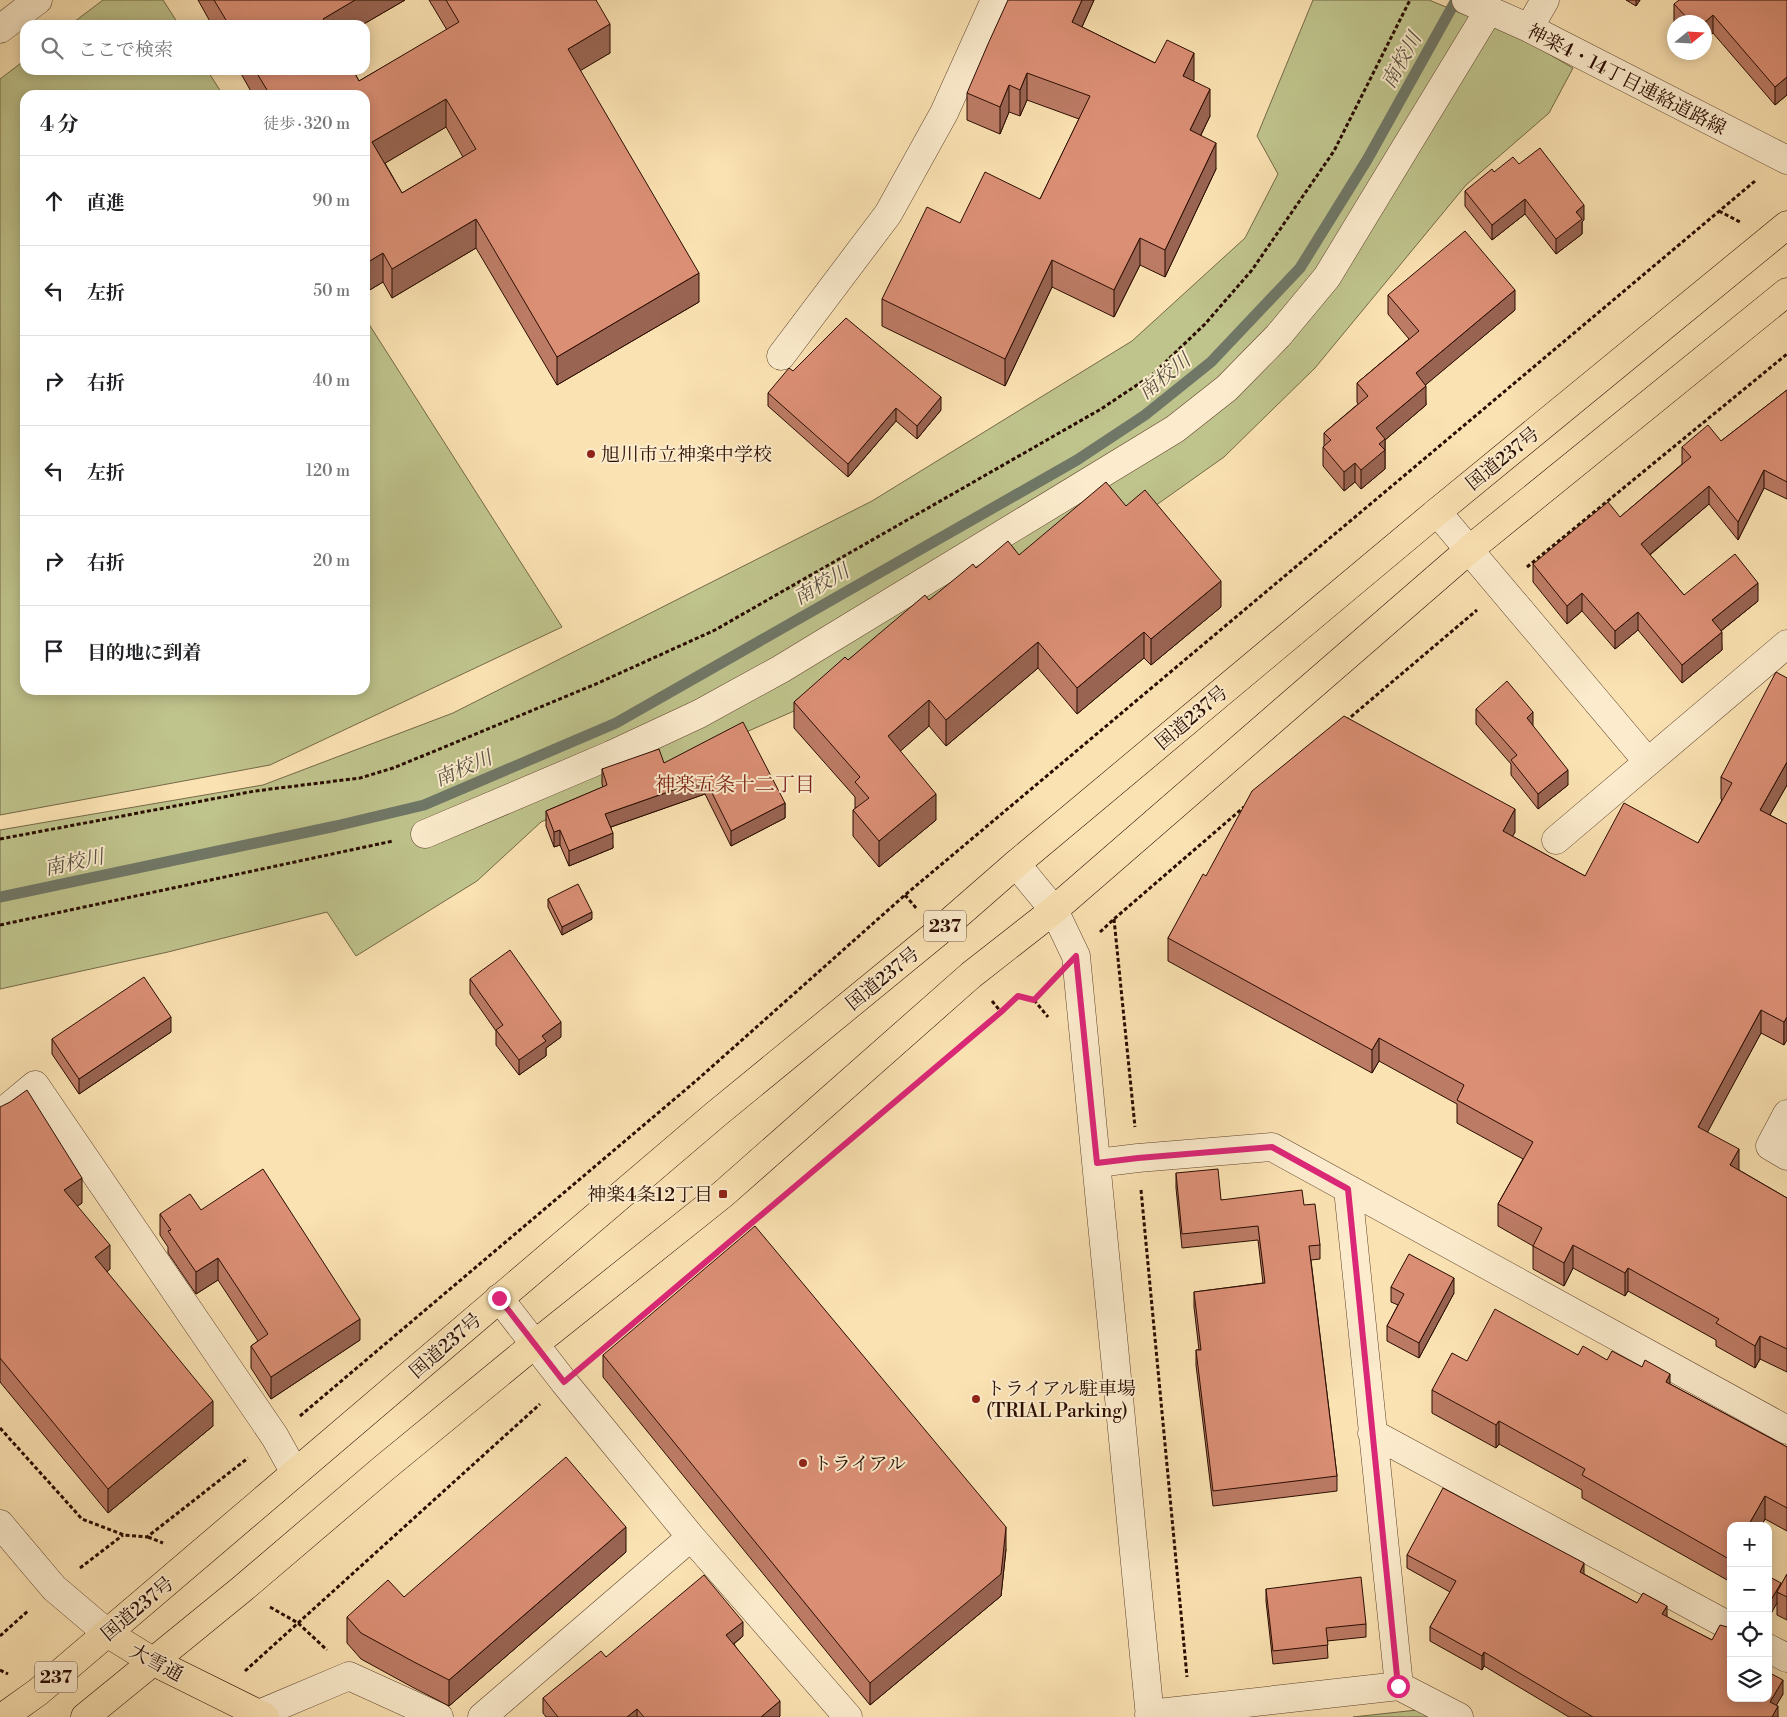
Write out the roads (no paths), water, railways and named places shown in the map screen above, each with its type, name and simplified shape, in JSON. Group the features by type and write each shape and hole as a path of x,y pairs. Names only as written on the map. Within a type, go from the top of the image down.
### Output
{"main road":[{"name":"国道237号","path":"2,1717 38,1692 715,1115 937,933 1016,864 1437,512 1787,224"},
{"name":"237","path":"85,1717 242,1590 384,1468 535,1344 722,1194 971,975 1054,910 1470,549 1787,292"},
{"name":"大雪通","path":"106,1633 154,1662 261,1716"}],"street":[{"path":"0,29 38,0"},
{"path":"782,356 888,214 944,113 995,0"},
{"path":"1530,28 1545,0"},
{"path":"425,834 612,755 708,710 781,669 1175,429 1227,388 1278,336 1327,277 1477,5"},
{"name":"神楽4・14丁目連絡道路線","path":"1477,5 1530,28 1784,159"},
{"path":"1437,512 1648,762"},
{"path":"1556,840 1787,644"},
{"path":"1016,864 1054,910 1076,956 1150,1715 1190,1708 1398,1686 1459,1717"},
{"path":"0,1114 35,1085 275,1437 295,1473"},
{"path":"1787,1114 1770,1146 1787,1156"},
{"path":"1097,1163 1272,1147 1787,1430"},
{"path":"1348,1189 1398,1686"},
{"path":"499,1298 564,1382 691,1536 848,1717"},
{"path":"1372,1433 1727,1625"},
{"name":"大雪通","path":"0,1524 54,1588 106,1633"},
{"path":"482,1717 691,1536"},
{"path":"1772,1650 1787,1658"},
{"path":"261,1716 349,1676 439,1717"}],"waterway":[{"name":"南校川","path":"0,897 336,826 424,805 616,723 1077,460 1145,415 1211,362 1300,268 1367,160 1456,0"}],"place":[{"name":"旭川市立神楽中学校","path":"591,454"},
{"name":"神楽4条12丁目","path":"723,1194"},
{"name":"トライアル駐車場 (TRIAL Parking)","path":"976,1399"},
{"name":"トライアル","path":"803,1463"}],"district":[{"name":"神楽五条十二丁目","path":"735,784"}]}
